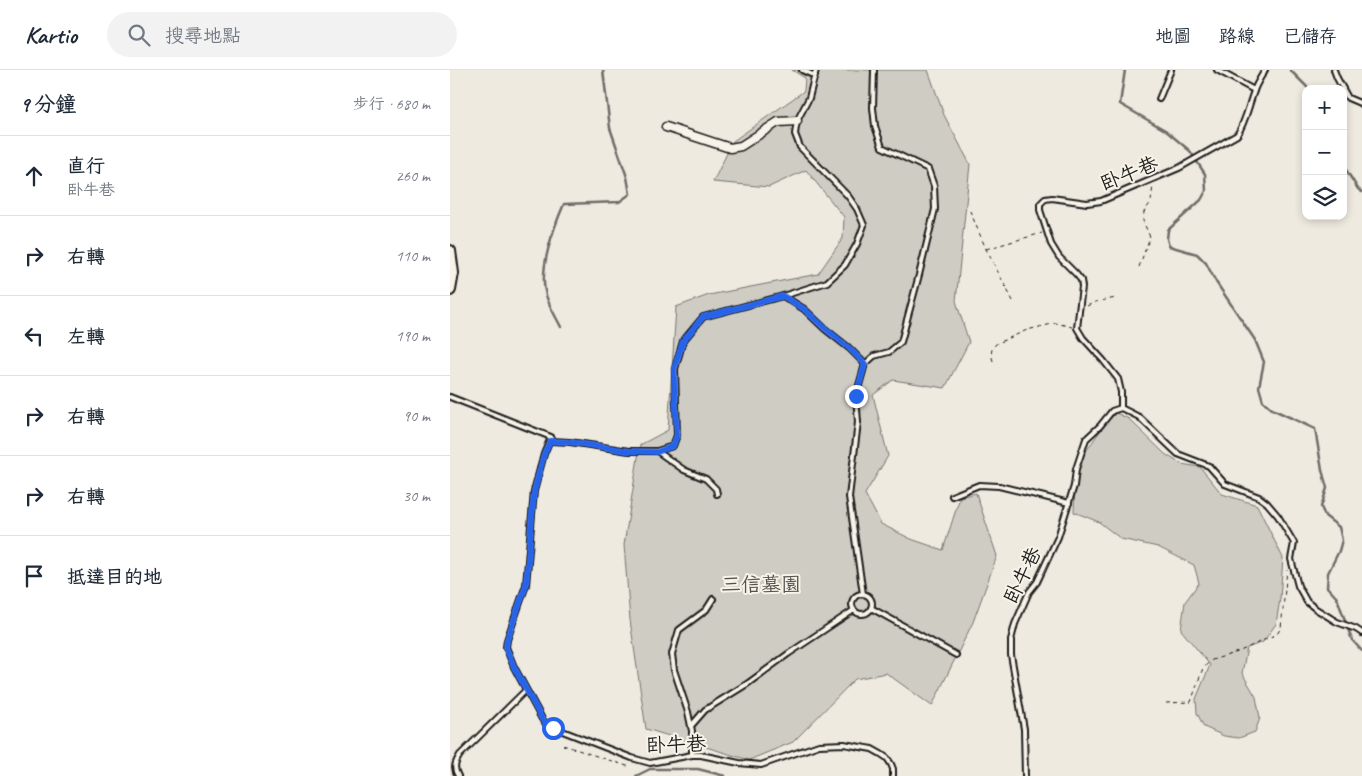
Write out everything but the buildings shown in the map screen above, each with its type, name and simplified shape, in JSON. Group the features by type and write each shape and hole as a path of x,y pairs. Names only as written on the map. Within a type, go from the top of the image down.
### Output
{"street":[{"path":"666,127 730,148 741,146 778,122 797,121"},
{"path":"450,251 453,272 450,290"}],"lane":[{"path":"802,70 815,76"},
{"path":"450,397 552,437 550,441 570,442 629,451 657,452 673,446 677,435 674,369 683,341 691,330 703,317 783,296 827,282 845,265 858,244 864,225 857,209 848,196 800,147 796,134 797,121 809,98 816,70"},
{"path":"862,594 849,498 858,422 856,396 865,364 874,356 889,352 901,342 935,209 934,186 928,169 882,147 875,126 873,108 874,70"},
{"path":"1160,99 1172,70"},
{"path":"1217,70 1254,90"},
{"name":"卧牛巷","path":"1077,328 1082,287 1080,280 1059,257 1051,244 1040,210 1040,204 1045,199 1052,198 1087,203 1101,201 1154,180 1191,162 1236,135 1243,126 1254,90 1265,70"},
{"path":"1334,70 1341,85"},
{"path":"1347,96 1362,104"},
{"path":"783,296 804,309 865,364"},
{"path":"1077,328 1083,338 1118,379 1122,392 1121,408 1139,417 1178,454 1209,466 1225,484 1259,497 1267,503 1281,520 1294,543 1292,559 1298,586 1307,602 1340,623 1362,633"},
{"name":"卧牛巷","path":"1025,776 1024,729 1012,664 1011,640 1015,624 1029,592 1037,582 1058,537 1074,486 1076,469 1086,440 1112,411 1121,408"},
{"name":"卧牛巷","path":"550,441 544,454 534,492 526,585 506,648 526,690 547,725 650,763 701,754 739,763 761,765 819,745 844,744 872,749 881,754 891,764 893,776"},
{"path":"657,452 684,470 706,478 716,489 716,494"},
{"path":"952,496 978,485 999,486 1069,503"},
{"path":"862,594 866,595 872,602 869,611 860,614 852,606 856,596 862,594"},
{"path":"692,755 692,731 674,670 672,654 679,630 706,610 713,599"},
{"path":"871,608 956,655"},
{"path":"691,726 704,710 747,684 854,610"},
{"path":"458,776 455,764 460,755 526,690"}],"path":[{"path":"1139,267 1150,237 1143,221 1144,212 1151,202 1154,180"},
{"path":"970,211 986,249 1013,301"},
{"path":"986,249 1048,232"},
{"path":"1079,310 1095,302 1116,298"},
{"path":"993,361 991,353 992,348 996,344 1027,330 1056,323 1077,328"},
{"path":"1166,703 1191,702 1203,668 1212,660 1238,652 1277,634 1282,628 1287,571 1292,559"},
{"path":"562,745 627,766 638,760"}],"green space":[{"name":"三信墓園","path":"792,70 928,70 944,115 970,164 956,301 969,342 945,388 893,380 873,395 888,456 865,494 881,524 911,539 943,550 960,497 976,493 997,556 973,622 932,706 886,673 855,679 793,742 749,760 646,729 630,620 624,545 640,445 668,430 676,307 709,295 818,274 843,238 844,217 806,170 769,187 713,182 733,141 804,91 805,78"},
{"path":"1116,413 1129,419 1165,454 1181,464 1200,467 1222,494 1257,505 1283,558 1276,624 1263,642 1247,648 1242,673 1256,697 1260,718 1255,732 1239,738 1224,736 1204,727 1197,713 1196,699 1210,665 1181,630 1185,602 1199,583 1194,565 1158,547 1121,539 1099,522 1074,512 1075,486 1082,457 1105,424"}],"waterway":[{"path":"561,327 547,299 544,273 548,249 564,204 619,202 630,194 627,177 610,128 603,70"},
{"path":"1125,70 1120,104 1165,130 1190,151 1205,174 1206,191 1201,200 1168,230 1167,239 1169,246 1197,254 1206,263 1216,282 1255,340 1264,362 1259,387 1263,401 1272,409 1315,429 1327,488 1321,507 1325,516 1339,527 1342,540 1339,551 1328,573 1327,587 1337,598 1352,640 1362,651"},
{"path":"1290,70 1305,85"},
{"path":"1347,171 1362,192"},
{"path":"636,776 650,769 698,769 725,776"}],"route":[{"path":"553,728 542,719 506,648 526,585 534,492 544,454 550,441 570,442 629,451 657,452 673,446 677,435 674,369 683,341 691,330 703,317 783,296 804,309 865,364 856,396"}]}
